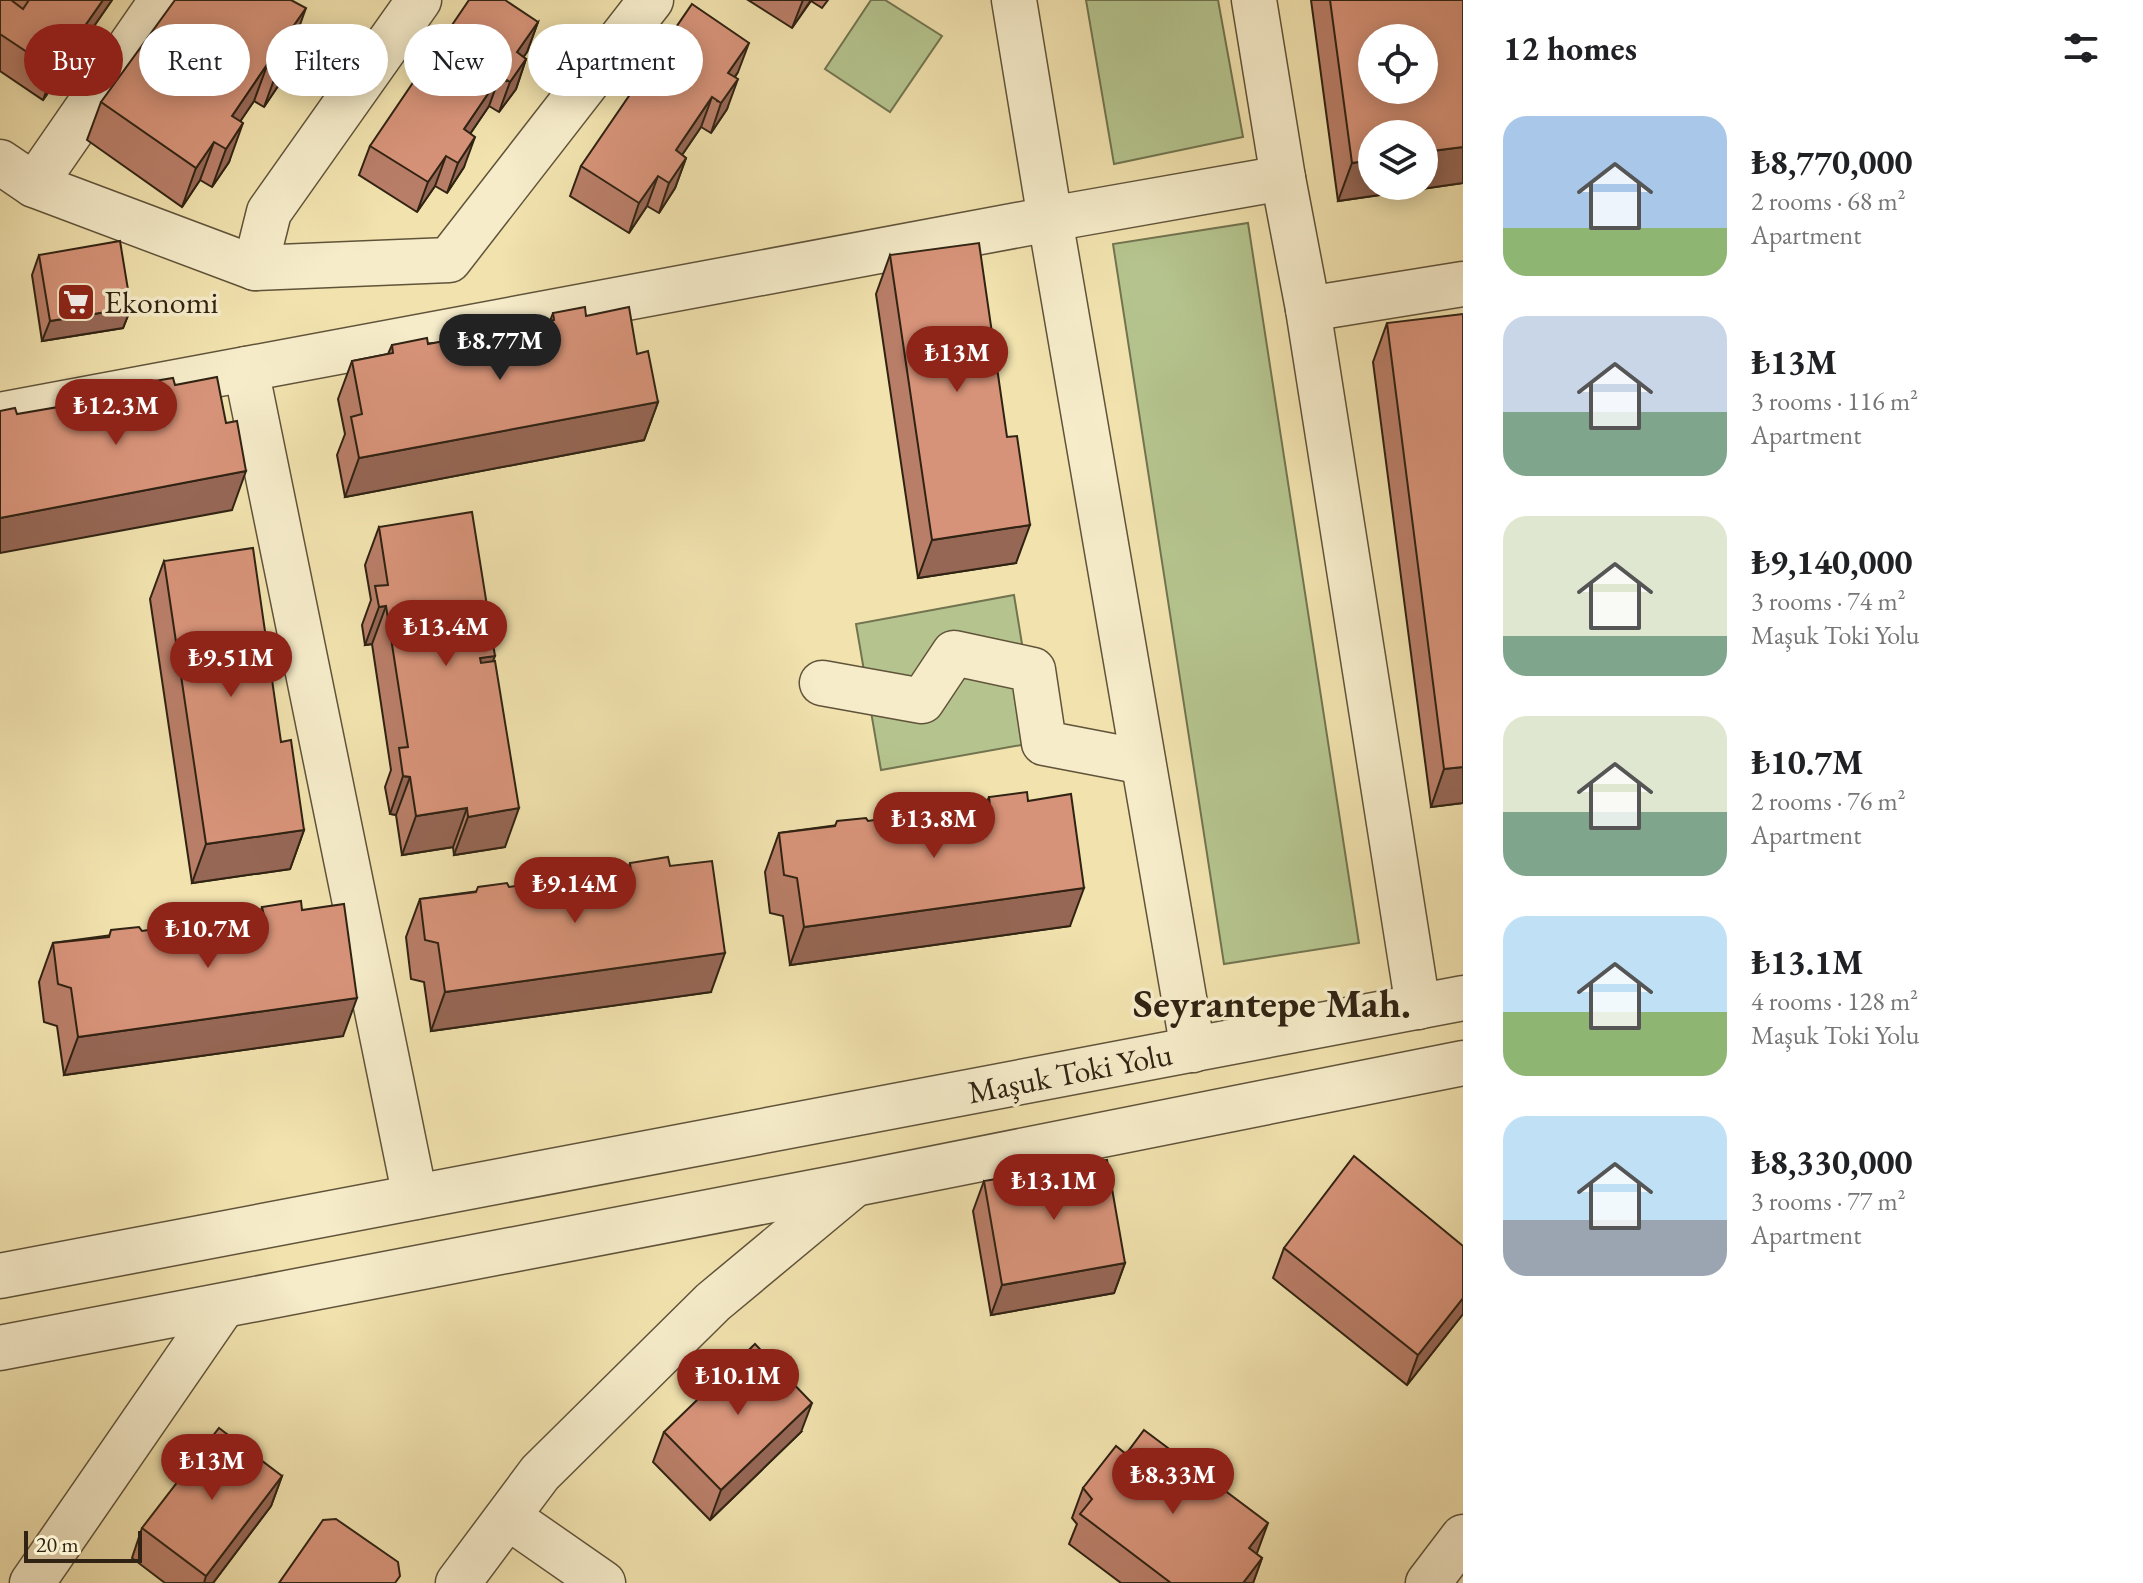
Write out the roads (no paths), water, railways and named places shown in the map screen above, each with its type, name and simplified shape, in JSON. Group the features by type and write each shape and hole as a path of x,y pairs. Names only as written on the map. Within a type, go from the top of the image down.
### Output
{"street":[{"path":"162,0 17,174 255,268 449,260 651,0"},
{"path":"255,268 269,212 419,0"},
{"path":"1014,0 1193,1050"},
{"path":"1254,0 1308,309 1418,1007"},
{"path":"0,415 1283,178"},
{"path":"1308,309 1463,284"},
{"path":"246,369 415,1197"},
{"path":"822,683 922,701 954,653 1033,670 1044,743 1143,762"},
{"name":"Maşuk Toki Yolu","path":"0,1276 1463,998"},
{"name":"Maşuk Toki Yolu","path":"458,1583 540,1473 713,1302 855,1184 1463,1063"},
{"path":"0,1348 855,1184 840,1117"},
{"path":"32,1583 223,1306"},
{"path":"508,1517 603,1583"},
{"path":"1428,1583 1463,1537"}],"place":[{"name":"Ekonomi","path":"76,302"}],"district":[{"name":"Seyrantepe Mah.","path":"1272,1003"}]}
